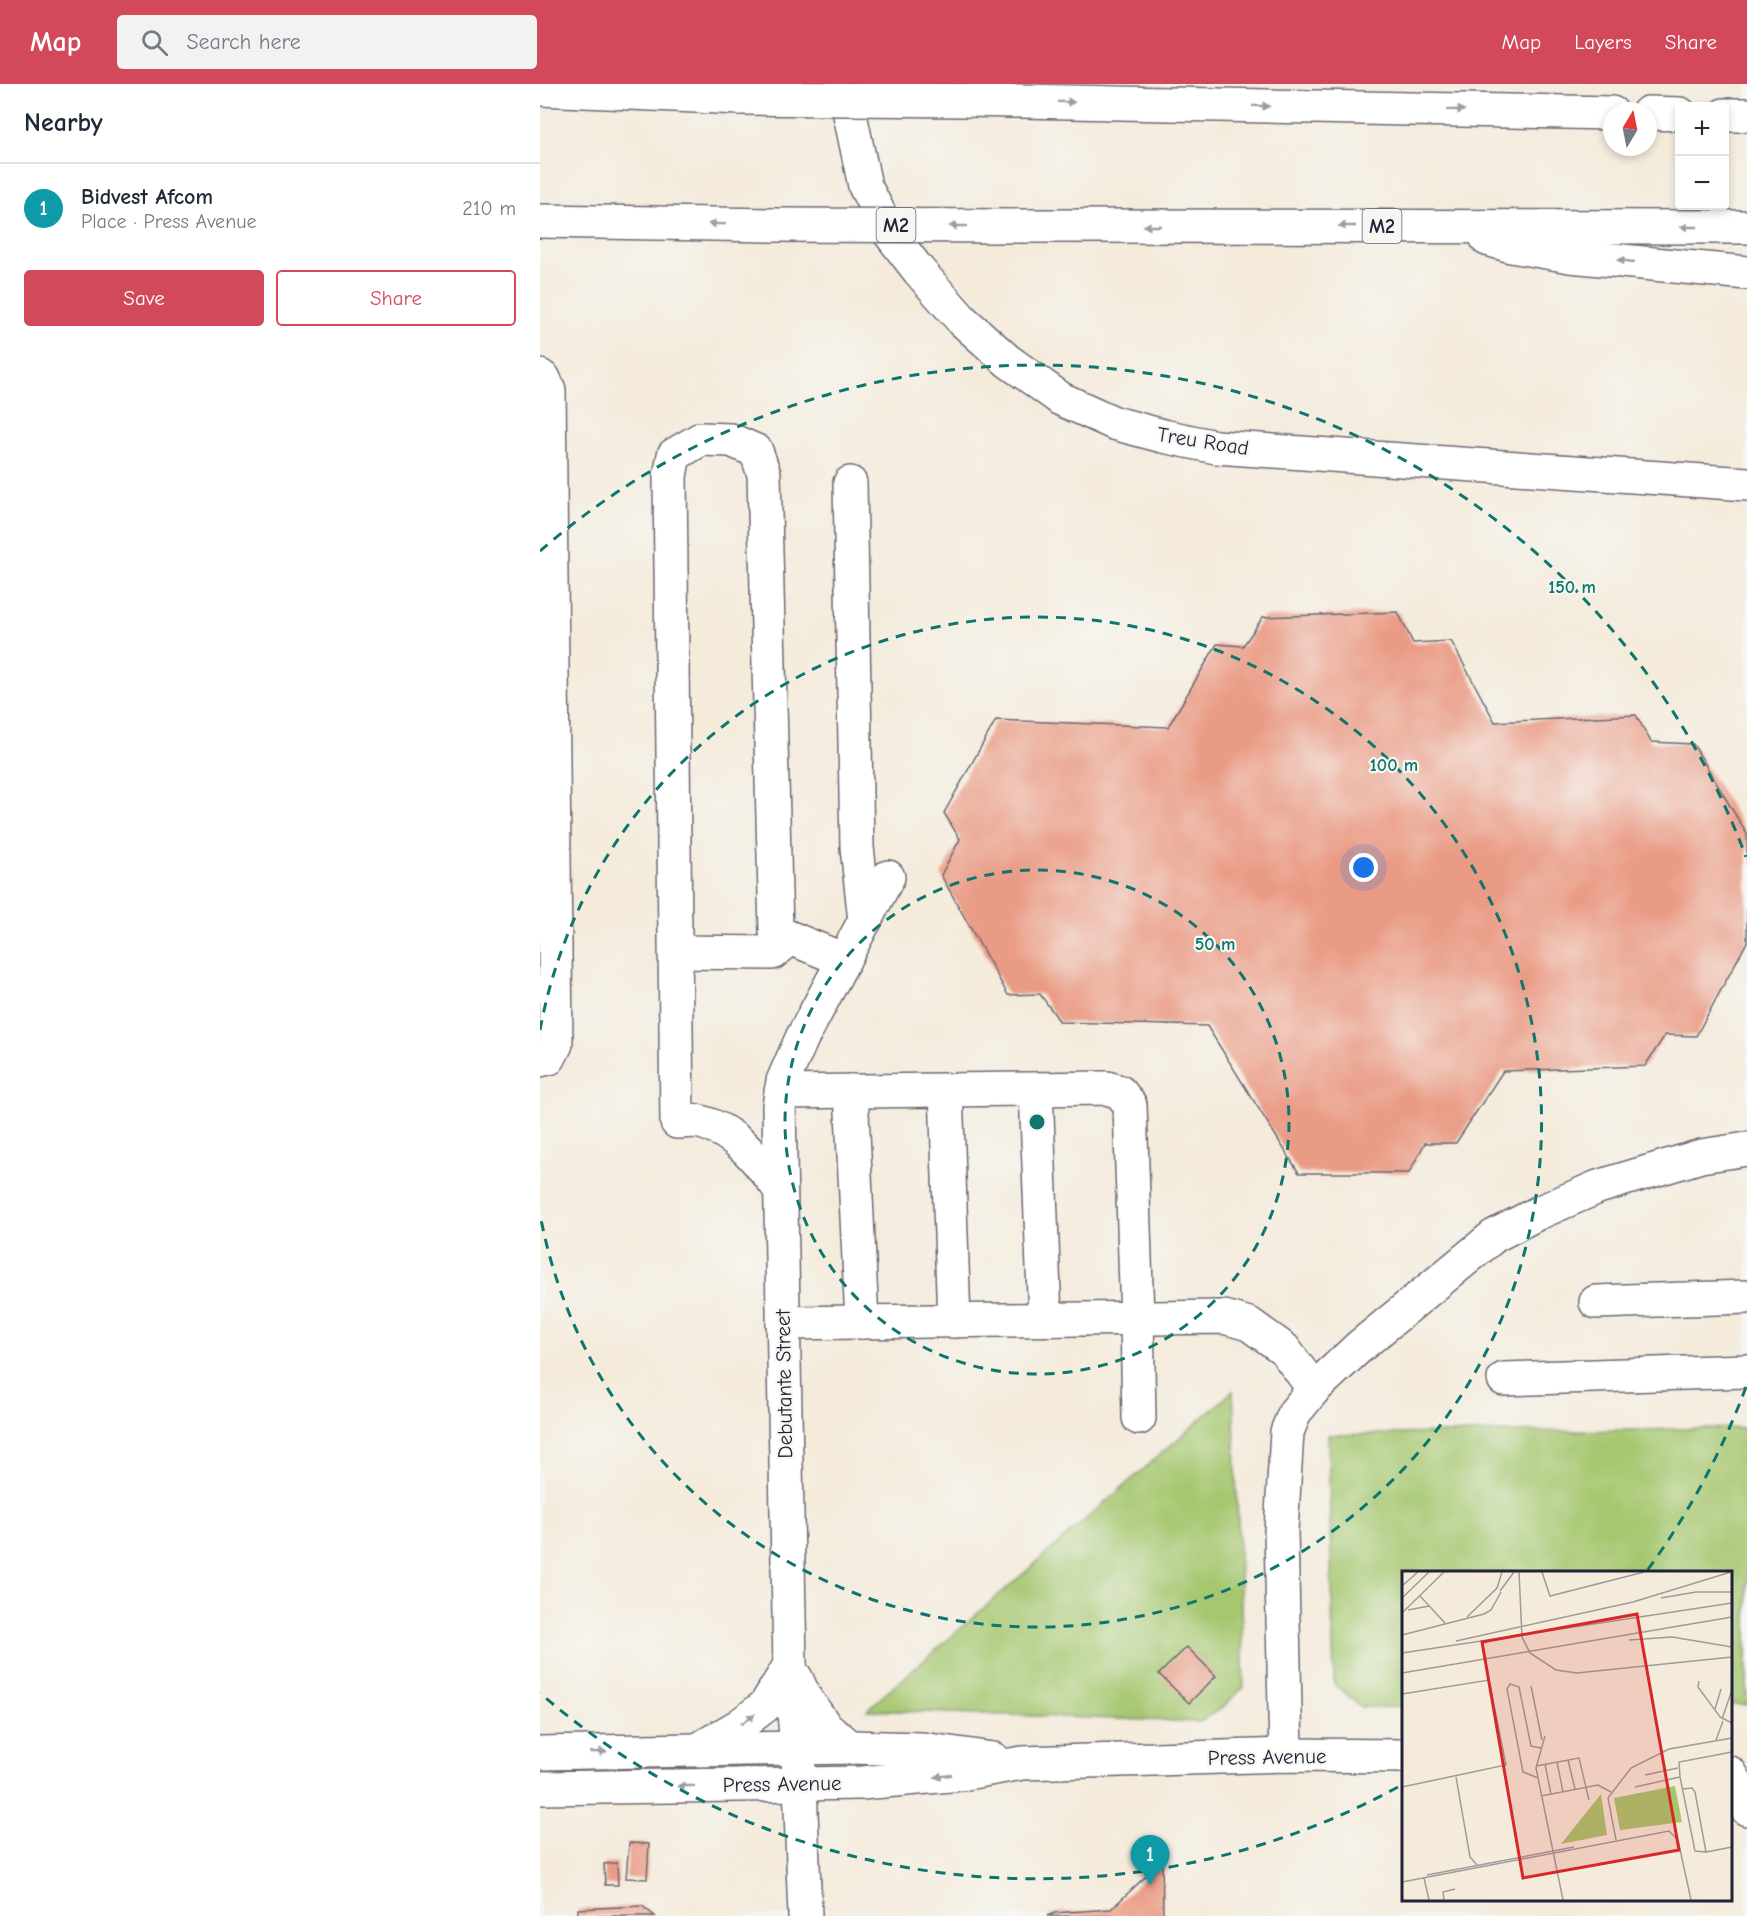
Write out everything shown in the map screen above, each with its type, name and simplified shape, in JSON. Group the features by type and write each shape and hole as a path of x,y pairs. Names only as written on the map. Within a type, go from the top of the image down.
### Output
{"main road":[{"name":"Treu Road","path":"847,84 848,105 865,186 888,231 962,320 1008,361 1060,399 1114,423 1216,447 1747,484"},
{"path":"540,89 741,98 966,100 1603,113"},
{"path":"1657,113 1675,114"},
{"path":"1729,115 1747,115"},
{"name":"M2","path":"540,221 775,225 1747,227"},
{"path":"1447,226 1510,246 1570,256 1747,273"},
{"path":"540,376 549,390 556,1044 549,1058 540,1060"},
{"path":"780,1189 740,1142 699,1122 678,1122 670,476 674,455 700,439 731,440 756,451 764,474 776,932 844,960"},
{"path":"850,483 857,847 865,921"},
{"name":"Debutante Street","path":"805,1916 798,1747 790,1665 779,1106 783,1081 802,1038 888,877"},
{"path":"676,952 772,953 781,946 784,937"},
{"path":"781,1092 1107,1088 1120,1092 1130,1105 1138,1418"},
{"path":"1036,1089 1045,1319"},
{"path":"946,1090 954,1321"},
{"path":"851,1091 862,1322"},
{"path":"1286,1755 1281,1531 1287,1432 1295,1412 1314,1389 1359,1347 1494,1236 1538,1213 1598,1187 1701,1156 1747,1149"},
{"path":"1596,1302 1747,1297"},
{"path":"783,1323 1224,1317 1249,1324 1284,1348 1314,1389"},
{"path":"1504,1379 1747,1371"},
{"path":"790,1665 804,1696 825,1726 850,1747"},
{"path":"698,1749 740,1725 765,1706 790,1665"},
{"name":"Press Avenue","path":"540,1753 850,1747 922,1749 1022,1763"},
{"name":"Press Avenue","path":"540,1788 862,1783 961,1774 1022,1763 1286,1755 1402,1756"}],"green space":[{"path":"1233,1391 1244,1687 1223,1707 1200,1722 867,1710"},
{"path":"1747,1428 1747,1705 1732,1705 1732,1571 1402,1571 1402,1707 1361,1707 1334,1684 1328,1435"}],"building":[{"path":"1398,612 1413,643 1451,641 1495,722 1636,715 1651,742 1693,744 1747,834 1747,942 1696,1036 1665,1035 1645,1066 1503,1071 1456,1143 1425,1143 1409,1173 1299,1173 1207,1026 1060,1022 1040,994 1008,995 941,875 960,839 944,813 996,720 1168,727 1217,644 1243,646 1263,617"},
{"path":"1187,1647 1216,1676 1189,1703 1159,1674"},
{"path":"629,1843 649,1844 647,1879 626,1878"},
{"path":"1162,1861 1163,1916 1047,1916 1055,1913 1111,1909"},
{"path":"617,1863 618,1885 605,1885 604,1864"},
{"path":"642,1906 655,1916 578,1916 578,1909"}],"place":[{"name":"Bidvest Afcom","path":"1150,1885"}]}
